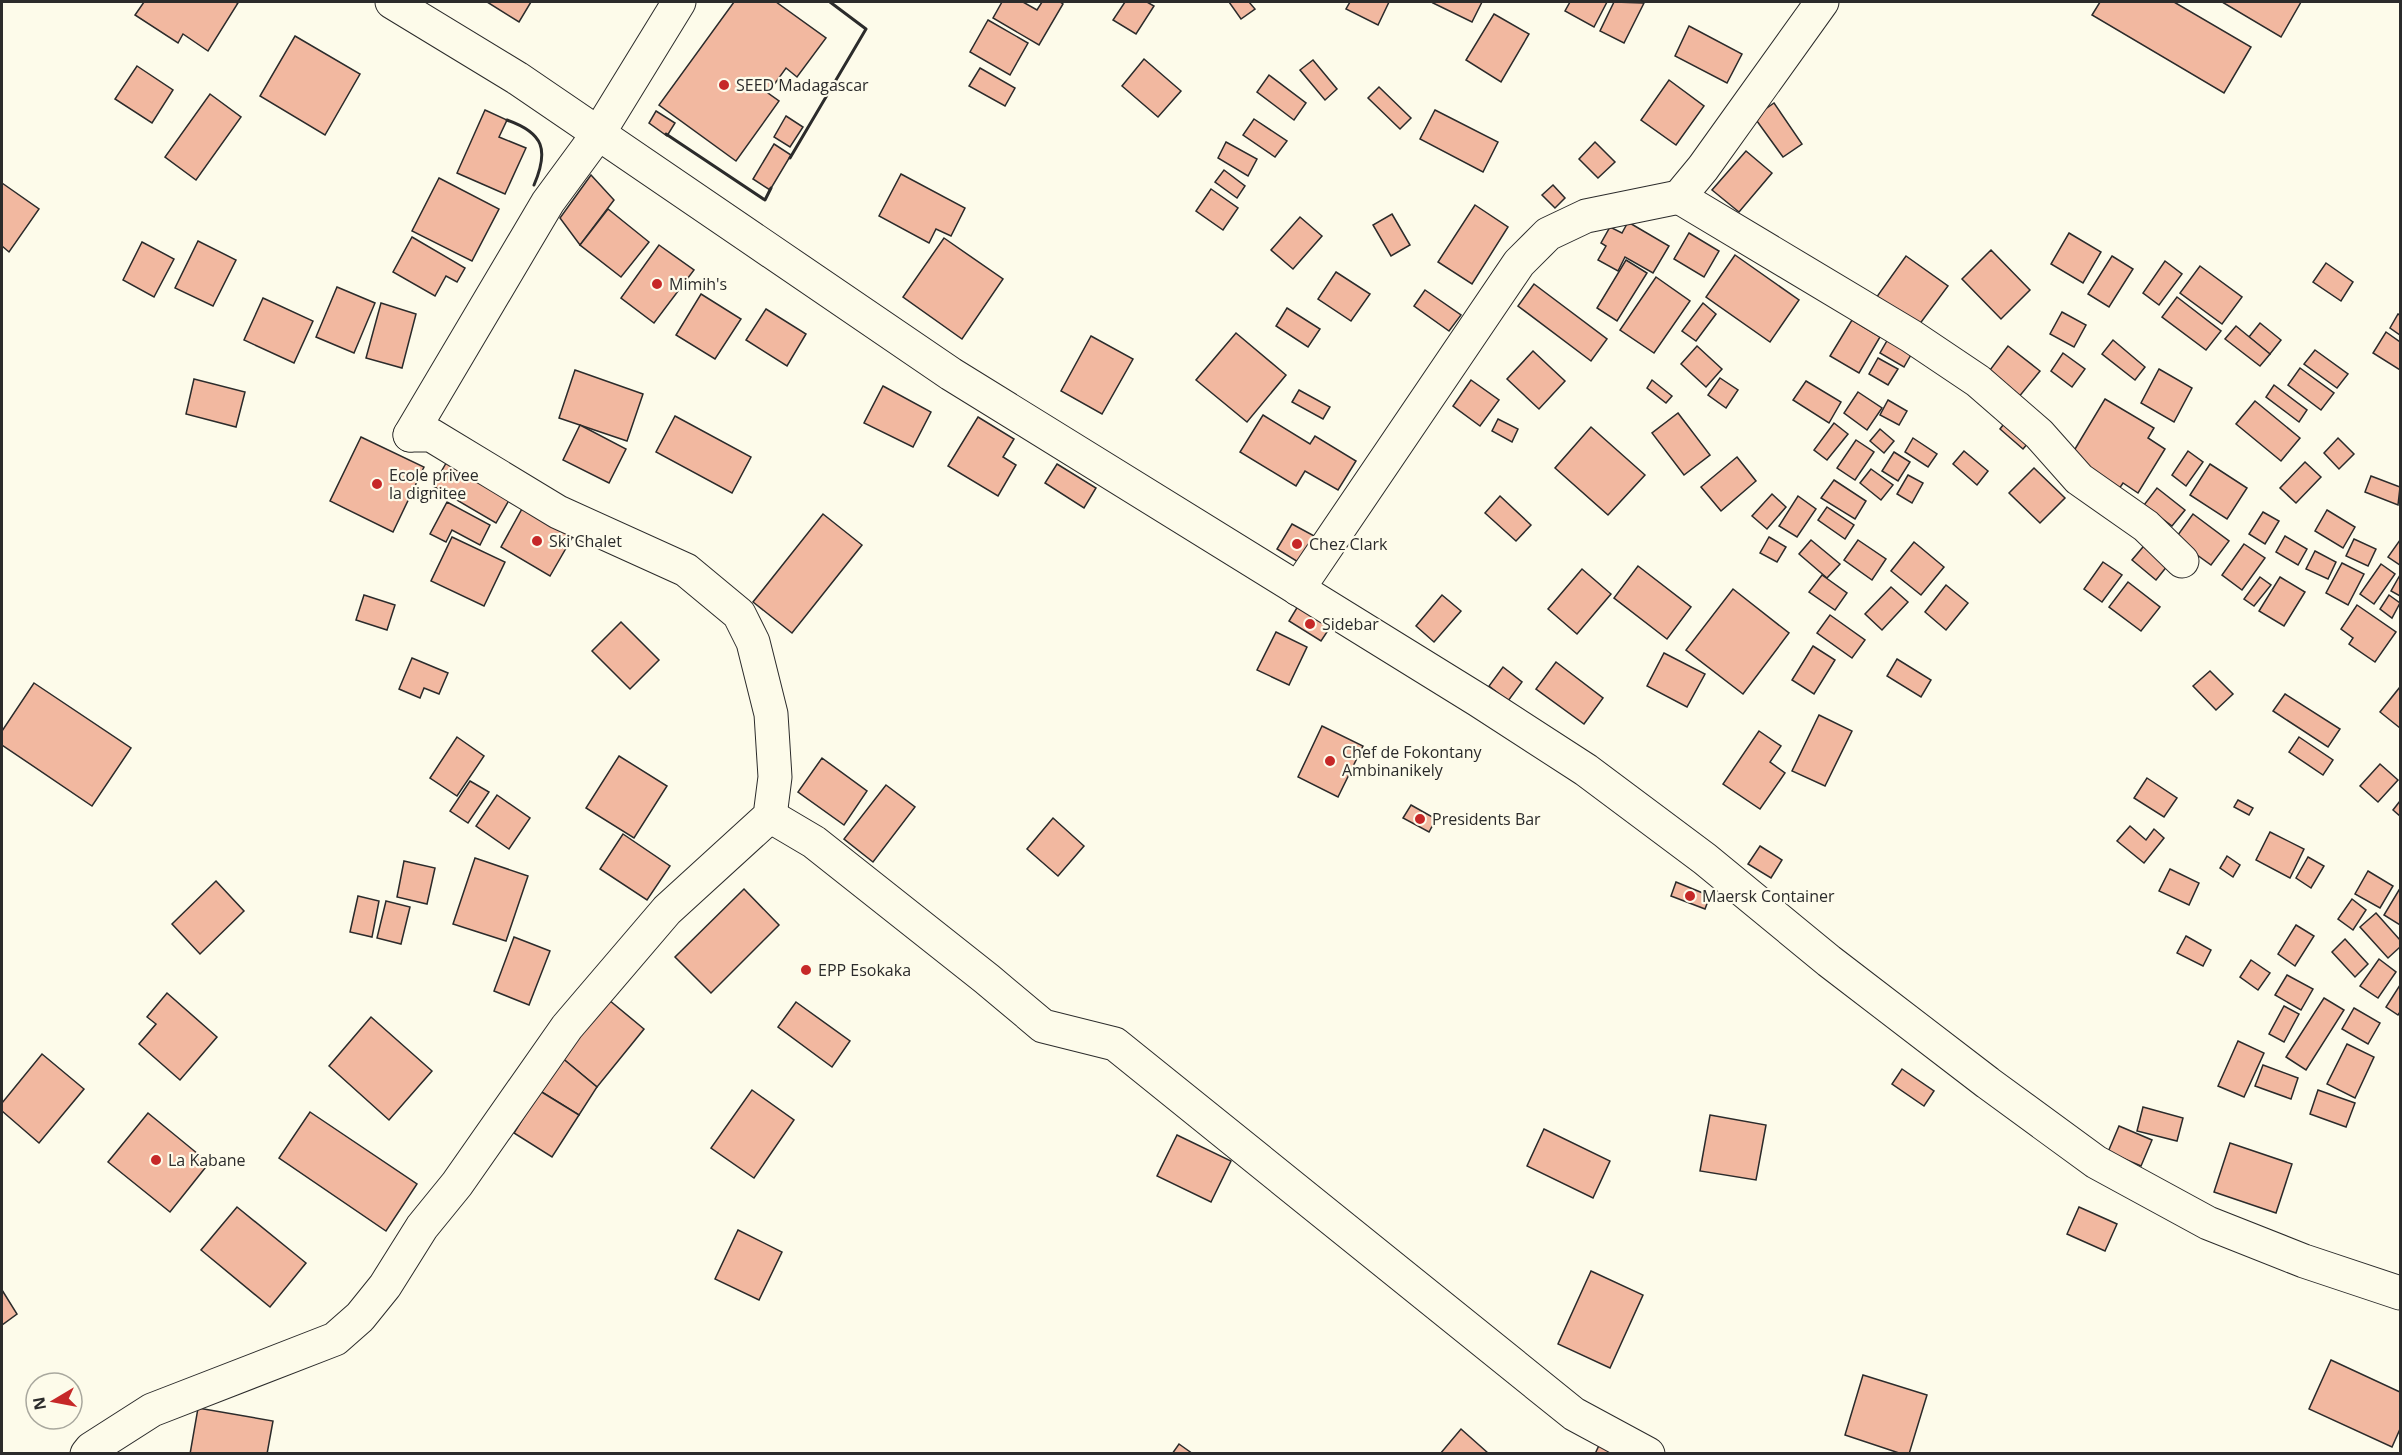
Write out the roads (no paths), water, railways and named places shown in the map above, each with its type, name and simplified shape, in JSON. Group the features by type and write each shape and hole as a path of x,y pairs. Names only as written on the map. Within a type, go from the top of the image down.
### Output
{"street":[{"path":"392,2 517,78 951,374 1586,770 1705,859 1829,961 1969,1069 2096,1162 2208,1223 2304,1261 2400,1293"},
{"path":"87,1454 91,1449 152,1410 335,1339 360,1317 385,1286 422,1227 457,1184 567,1027 667,910 770,816 775,777 771,714 753,642 739,614 686,570 558,512 431,435 410,435 548,202 598,134 679,2"},
{"path":"1298,589 1519,263 1548,234 1586,216 1679,197 1703,168 1822,2"},
{"path":"1679,197 1911,336 1978,381 2039,434 2079,479 2146,526 2182,561"},
{"path":"770,816 814,842 1043,1026 1115,1044 1574,1414 1648,1454"}],"place":[{"name":"SEED Madagascar","path":"724,85"},
{"name":"Mimih's","path":"657,284"},
{"name":"Ecole privee la dignitee","path":"377,484"},
{"name":"Ski Chalet","path":"537,541"},
{"name":"Chez Clark","path":"1297,544"},
{"name":"Sidebar","path":"1310,624"},
{"name":"Chef de Fokontany Ambinanikely","path":"1330,761"},
{"name":"Presidents Bar","path":"1420,819"},
{"name":"Maersk Container","path":"1690,896"},
{"name":"EPP Esokaka","path":"806,970"},
{"name":"La Kabane","path":"156,1160"}]}
